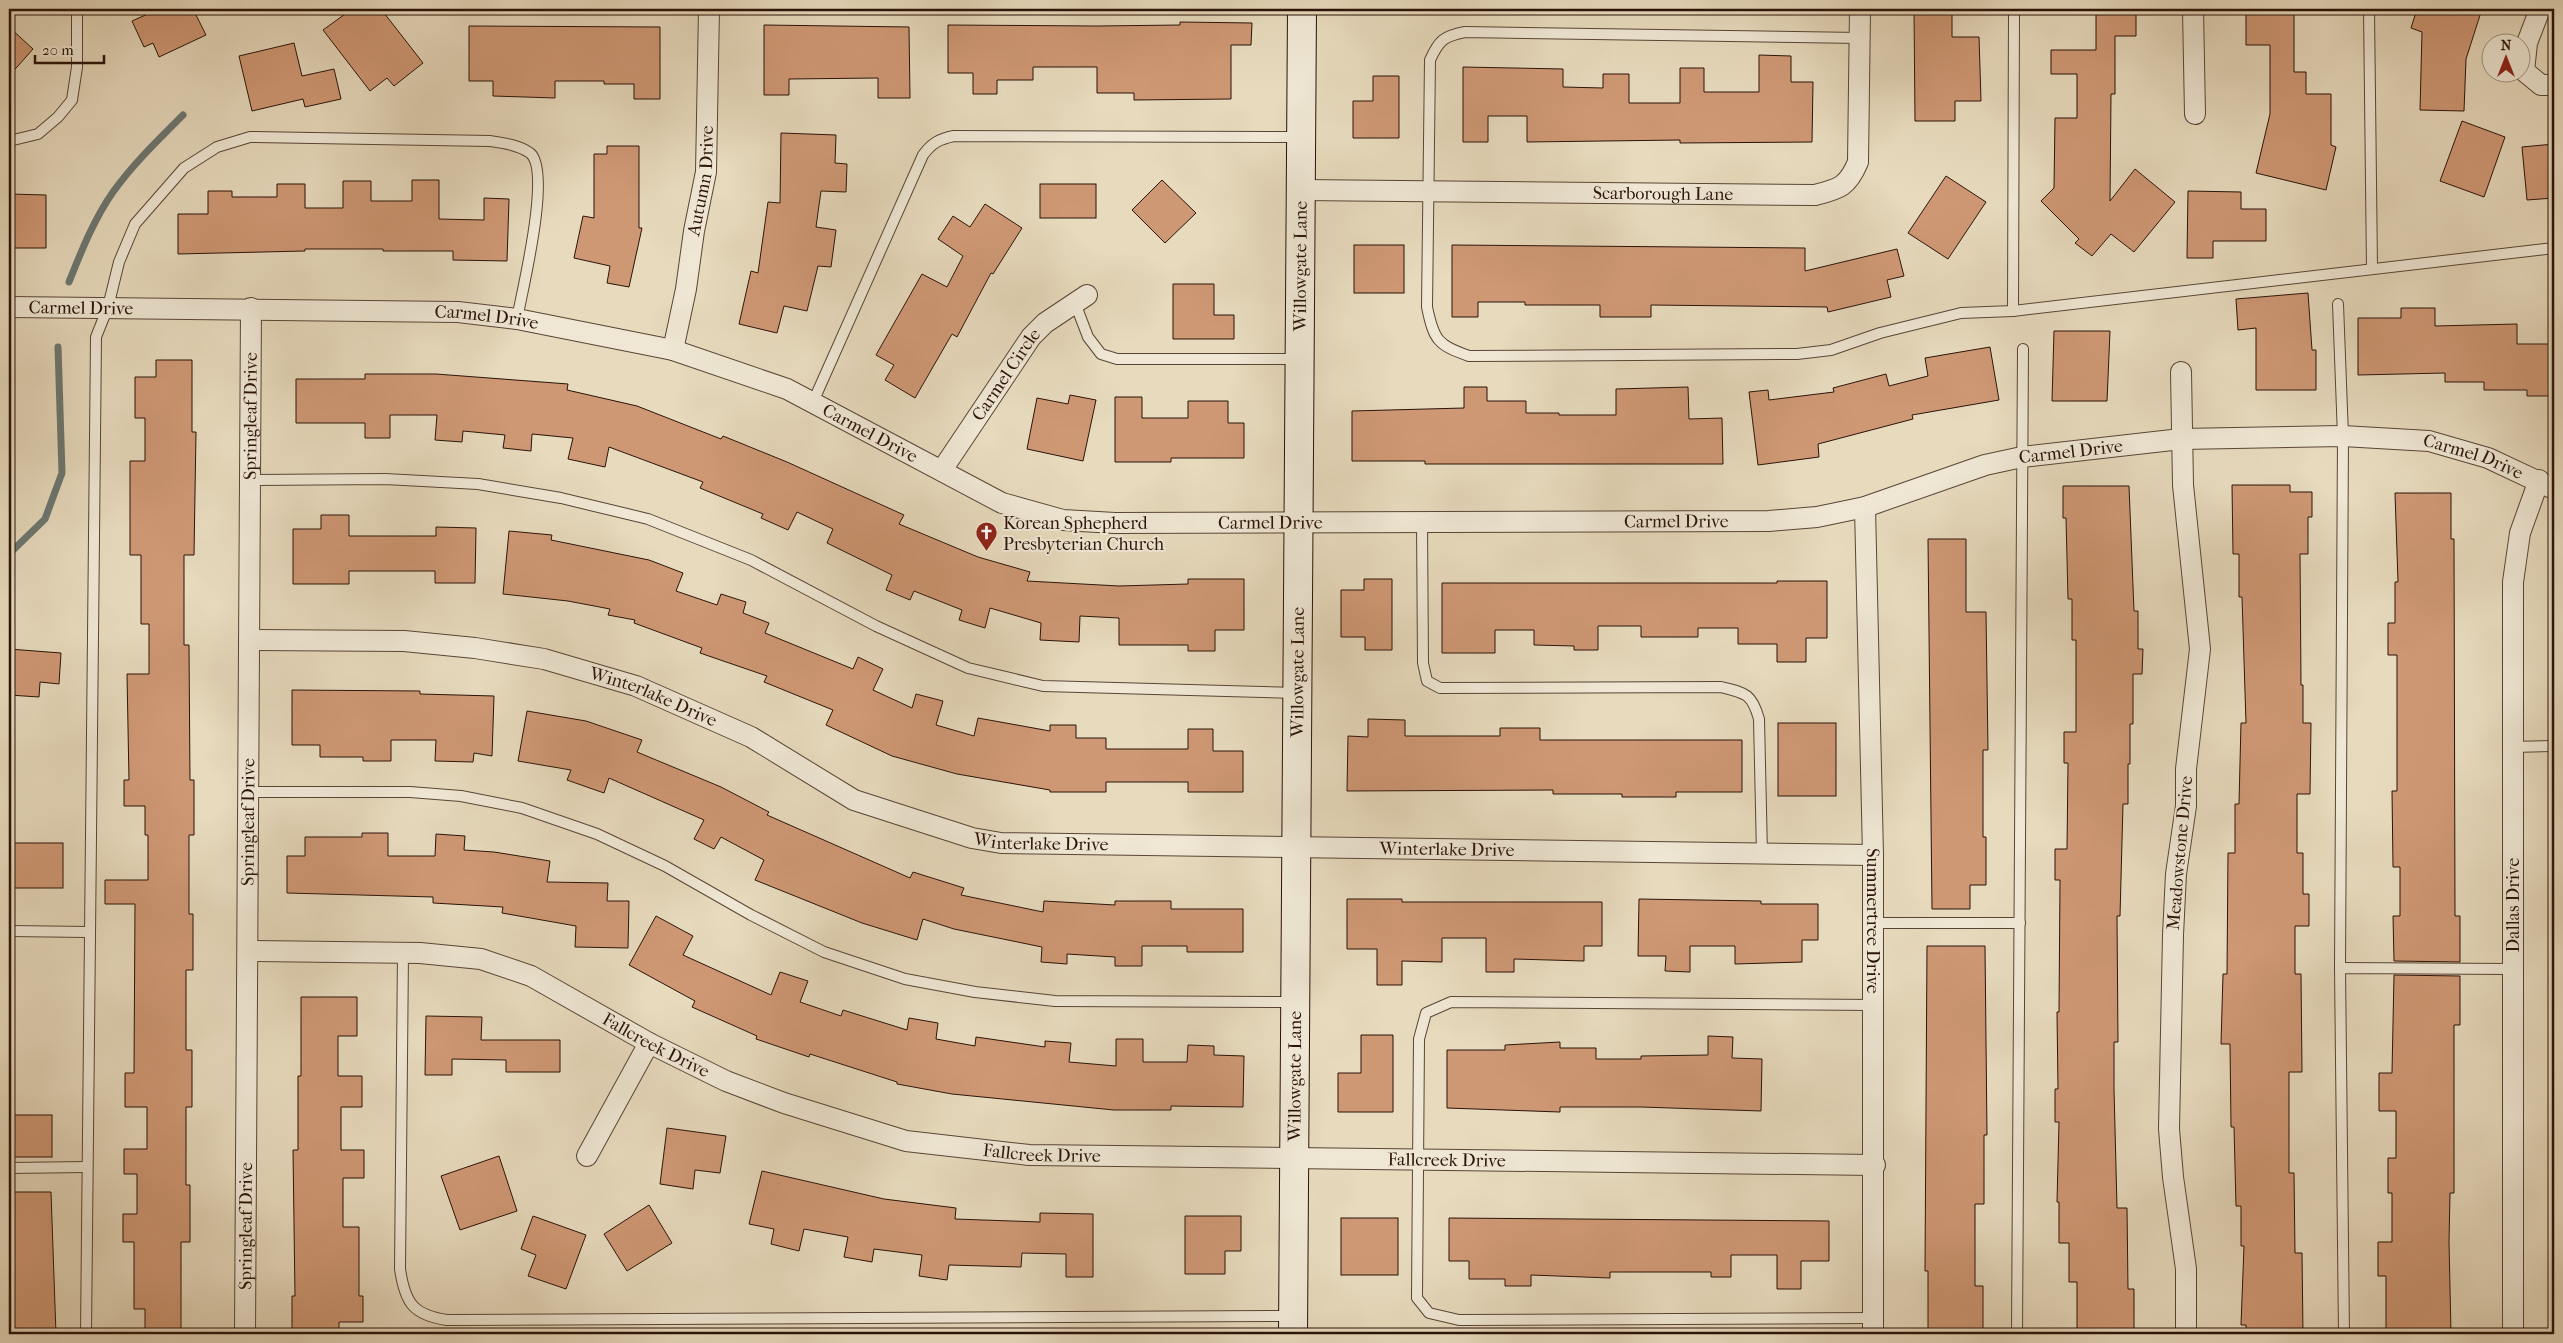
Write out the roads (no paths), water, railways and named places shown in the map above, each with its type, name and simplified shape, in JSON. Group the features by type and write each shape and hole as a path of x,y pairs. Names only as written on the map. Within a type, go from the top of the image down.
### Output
{"street":[{"name":"Autumn Drive","path":"673,350 686,289 694,231 706,172 708,9"},
{"name":"Willowgate Lane","path":"1293,1325 1302,9"},
{"name":"Scarborough Lane","path":"1301,190 1815,195 1835,190 1850,179 1858,162 1860,9"},
{"path":"2193,9 2195,114"},
{"path":"2540,9 2527,43 2524,71 2541,85 2554,85"},
{"name":"Carmel Circle","path":"942,470 1031,337 1045,323 1081,299"},
{"name":"Carmel Drive","path":"9,307 251,308 458,312 517,319 673,350 787,389 1002,503 1064,520 1115,523 1769,521 1817,517 1865,507 1985,465 2022,457 2181,440 2343,436 2430,441 2488,458 2546,484"},
{"name":"Springleaf Drive","path":"245,1334 251,308"},
{"name":"Meadowstone Drive","path":"2181,372 2183,485 2200,649 2186,769 2186,806 2176,874 2172,945 2169,1129 2173,1178 2186,1269 2186,1334"},
{"name":"Dallas Drive","path":"2512,1334 2513,582 2520,533 2546,484"},
{"name":"Summertree Drive","path":"1865,507 1873,855 1874,1326"},
{"name":"Winterlake Drive","path":"249,640 404,641 475,648 544,659 636,686 751,737 854,800 972,838 1001,843 1873,855"},
{"name":"Fallcreek Drive","path":"248,951 403,953 481,959 531,976 649,1043 726,1081 793,1106 906,1141 1029,1155 1875,1164"},
{"path":"587,1156 649,1043"}],"lane":[{"path":"9,141 38,134 58,117 72,100 77,67 77,9"},
{"path":"2013,311 2014,9"},
{"path":"2369,9 2372,268"},
{"path":"1860,38 1465,32 1448,35 1437,46 1430,60 1430,191 1427,307 1432,330 1444,348 1470,356 1797,354 1832,350 1880,333 1961,313 2013,311 2554,248"},
{"path":"813,402 923,155 931,144 942,138 954,136 1301,137"},
{"path":"86,1334 96,337 108,307 119,262 135,224 184,168 217,147 250,137 490,141 513,145 531,154 537,166 539,199 517,319"},
{"path":"1081,299 1088,337 1101,354 1118,359 1299,359"},
{"path":"2338,304 2343,436 2340,968 2344,1334"},
{"path":"2017,1334 2023,349"},
{"path":"250,480 385,479 478,484 561,498 648,519 751,560 876,626 968,668 1042,686 1296,693"},
{"path":"1422,522 1423,663 1427,680 1440,688 1721,687 1743,692 1754,702 1759,719 1762,854"},
{"path":"2513,747 2554,746"},
{"path":"247,792 410,792 461,796 522,808 597,834 665,866 751,915 824,952 905,979 975,992 1055,1001 1295,1002"},
{"path":"1873,923 2020,923"},
{"path":"9,931 89,932"},
{"path":"403,953 400,1269 403,1289 412,1304 426,1317 457,1320 1293,1325"},
{"path":"2340,968 2513,969"},
{"path":"1874,1005 1450,1002 1426,1014 1419,1039 1417,1298 1429,1313 1459,1320 1874,1326"},
{"path":"9,1168 87,1167"}],"waterway":[{"path":"69,282 83,247 106,202 138,162 183,115"},
{"path":"9,554 45,519 62,473 58,347"}],"place":[{"name":"Korean Sphepherd Presbyterian Church","path":"987,552"}]}
